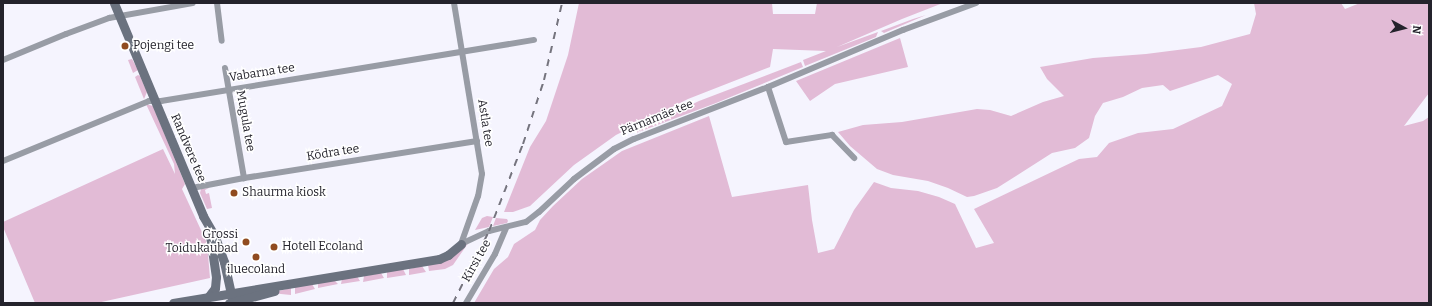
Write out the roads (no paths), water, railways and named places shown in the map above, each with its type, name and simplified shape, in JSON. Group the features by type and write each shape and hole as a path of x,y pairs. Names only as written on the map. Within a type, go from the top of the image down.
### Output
{"main road":[{"name":"Randvere tee","path":"114,3 208,228 215,237 224,262 232,292 231,303"},
{"path":"208,228 216,277 215,288 209,296"},
{"name":"Pärnamäe tee","path":"173,303 232,292 293,284 439,259 448,255 461,244"},
{"name":"Pärnamäe tee","path":"231,303 293,284"}],"street":[{"path":"3,60 66,34 119,16 192,3"},
{"path":"216,3 222,41"},
{"name":"Astla tee","path":"454,3 481,166 481,184 476,204 461,244"},
{"name":"Pärnamäe tee","path":"461,244 478,235 526,222 539,212 574,179 614,149 634,139 768,87 903,30 976,3"},
{"name":"Vabarna tee","path":"3,161 144,102 229,90 534,40"},
{"name":"Mugula tee","path":"225,68 244,178"},
{"path":"768,87 786,142 832,135 854,158"},
{"name":"Kõdra tee","path":"192,188 244,178 477,141"},
{"name":"Kirsi tee","path":"466,303 495,254 506,228"}],"railway":[{"path":"453,303 489,231 523,144 544,80 562,3"}],"place":[{"name":"Pojengi tee","path":"125,46"},
{"name":"Shaurma kiosk","path":"234,193"},
{"name":"Grossi Toidukaubad","path":"246,242"},
{"name":"Hotell Ecoland","path":"274,247"},
{"name":"iluecoland","path":"256,257"}]}
